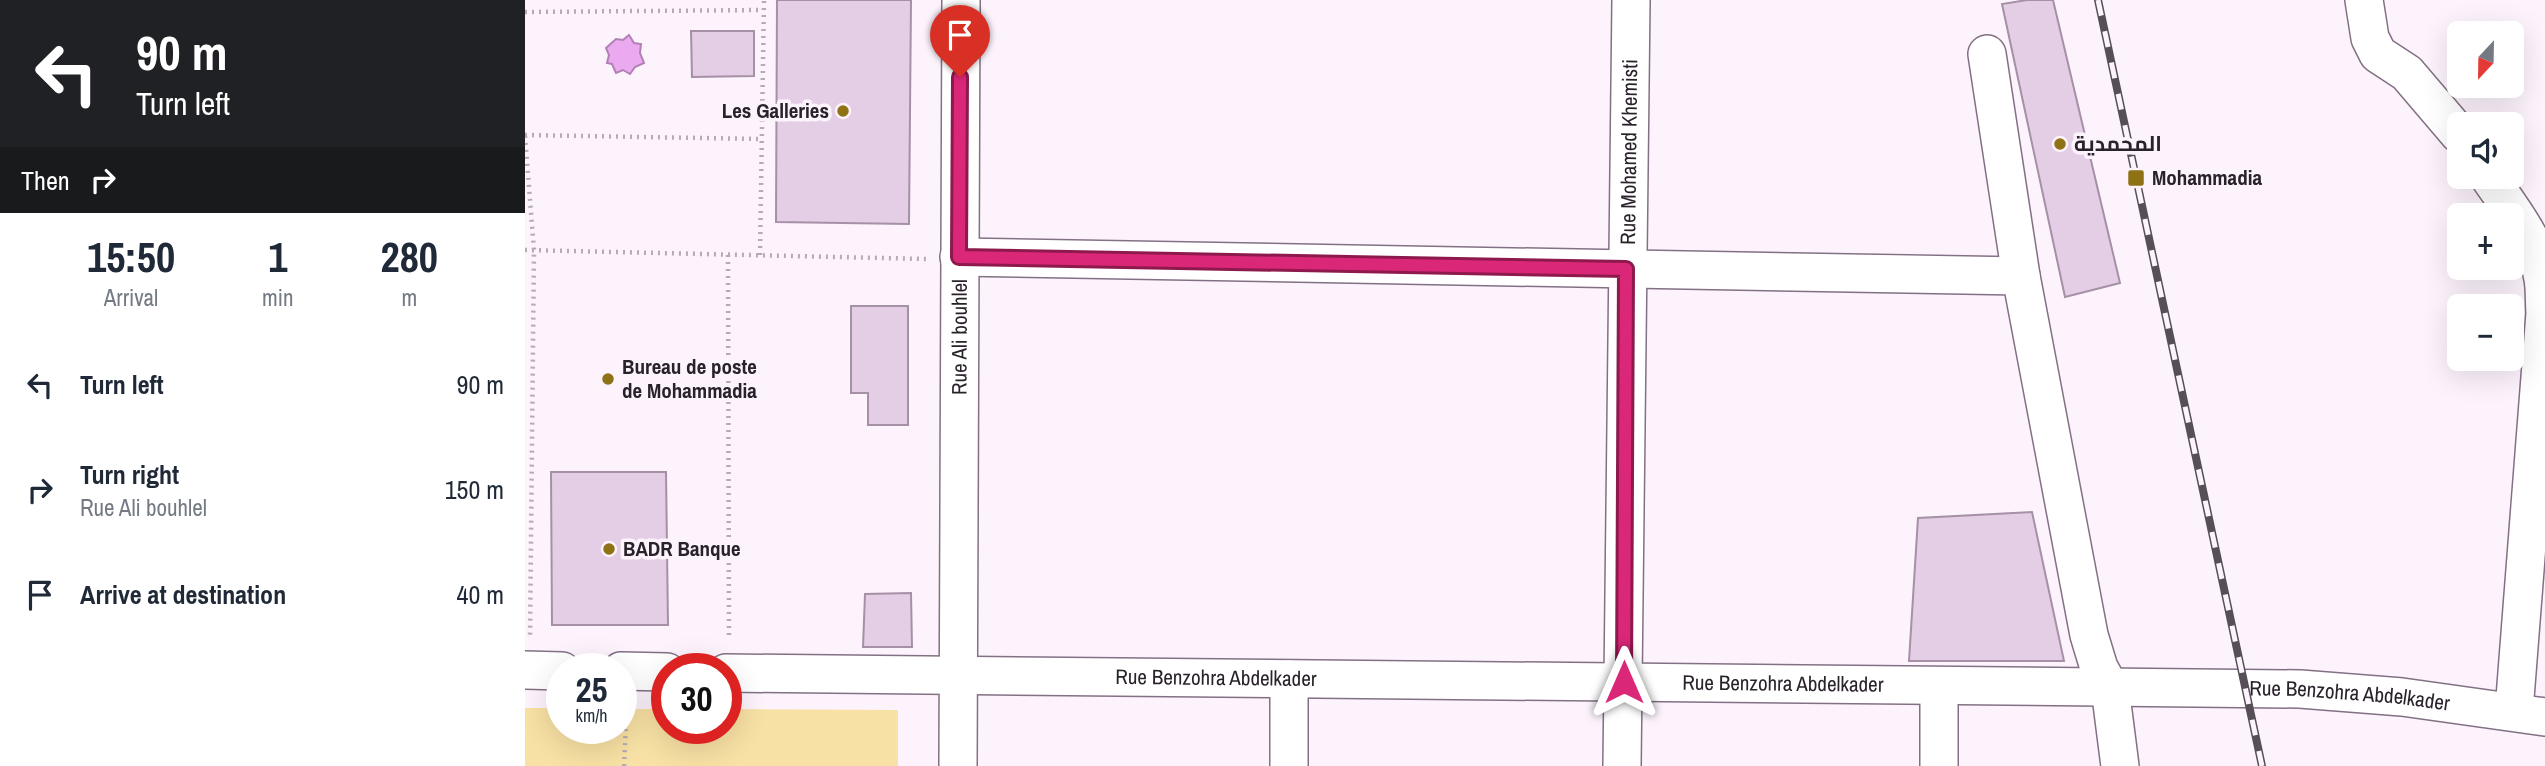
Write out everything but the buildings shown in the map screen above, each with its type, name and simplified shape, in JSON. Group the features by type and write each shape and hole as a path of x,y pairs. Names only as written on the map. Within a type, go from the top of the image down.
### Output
{"street":[{"name":"Rue Ali bouhlel","path":"958,766 961,0"},
{"name":"Rue Mohamed Khemisti","path":"1622,766 1631,0"},
{"path":"2364,0 2370,38 2378,54 2407,73 2447,120"},
{"path":"1987,54 2021,276 2089,635 2099,668 2111,688 2120,766"},
{"path":"2497,189 2526,230 2537,254 2543,280 2545,313 2529,714"},
{"path":"959,257 2021,276"},
{"name":"Rue Benzohra Abdelkader","path":"742,673 2333,691 2529,714"},
{"path":"1289,679 1289,766"},
{"path":"1939,686 1939,766"}],"path":[{"path":"759,256 764,0"},
{"path":"525,12 763,10"},
{"path":"539,670 534,250 525,136 760,139"},
{"path":"525,250 930,259 959,257"},
{"path":"727,255 728,653"},
{"path":"624,744 624,766"}],"shaded area":[{"path":"629,35 634,43 641,44 640,53 644,63 635,67 630,74 623,70 616,73 612,64 607,63 609,55 606,48 616,39 623,40"},
{"path":"525,708 546,708 546,744 637,744 637,709 651,709 651,744 742,744 742,709 898,710 898,766 525,766"}],"railway":[{"path":"2098,0 2262,766"}],"place":[{"name":"Les Galleries","path":"843,111"},
{"name":"المحمدية","path":"2060,144"},
{"name":"Mohammadia","path":"2136,178"},
{"name":"Bureau de poste de Mohammadia","path":"608,379"},
{"name":"BADR Banque","path":"609,549"}],"route":[{"path":"960,77 959,257 1626,269 1624,682"}]}
